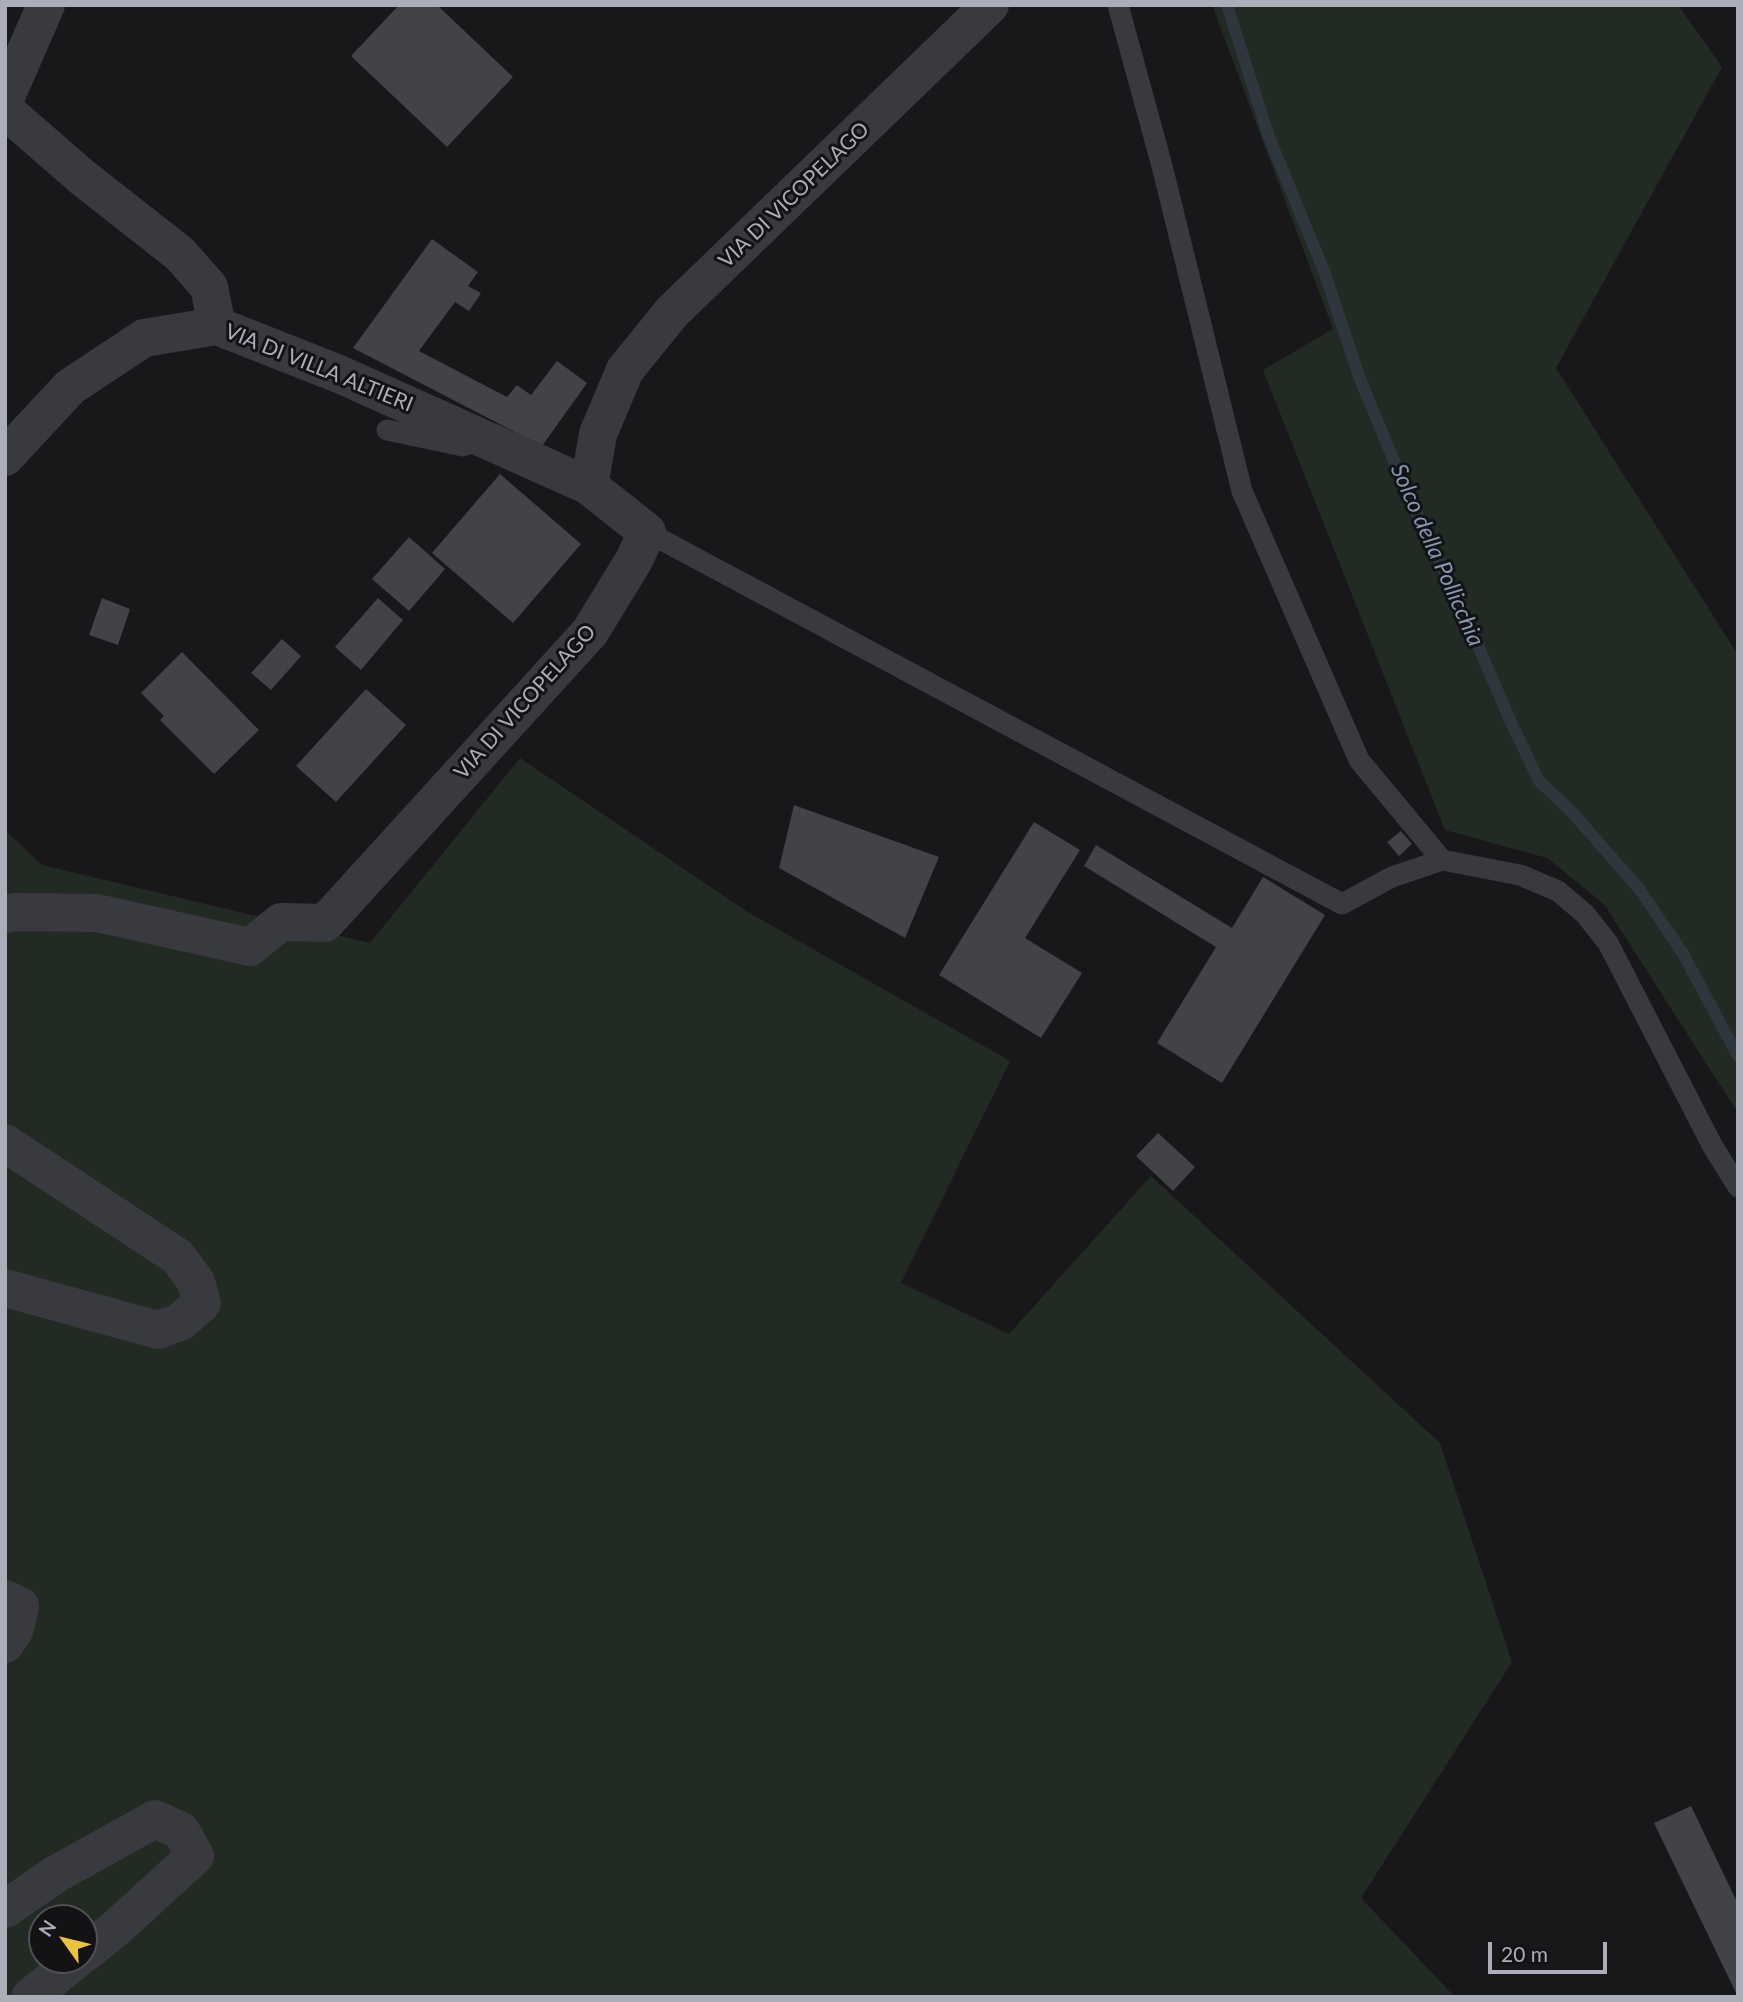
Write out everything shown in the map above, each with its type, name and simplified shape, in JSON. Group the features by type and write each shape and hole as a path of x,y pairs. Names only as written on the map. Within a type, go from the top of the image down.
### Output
{"street":[{"path":"5,99 46,5"},
{"name":"VIA DI VICOPELAGO","path":"589,486 598,434 625,370 672,312 990,5"},
{"name":"VIA DI VILLA ALTIERI","path":"5,110 82,177 180,254 209,287 217,326 339,374 589,486"},
{"path":"5,457 70,387 144,338 217,326"},
{"path":"589,486 647,532"},
{"name":"VIA DI VICOPELAGO","path":"5,914 97,914 250,947 281,922 326,923 590,632 634,560 647,532"},
{"path":"5,1143 178,1257 196,1282 202,1303 180,1322 158,1330 5,1288"},
{"path":"5,1599 20,1606 15,1629 5,1644"},
{"path":"5,1909 56,1874 155,1819 181,1831 195,1856 98,1943"},
{"path":"30,1997 59,1974"}],"lane":[{"path":"1118,5 1242,491 1359,760 1442,860"},
{"path":"387,430 463,446 485,438"},
{"path":"647,532 1342,904 1392,877 1442,860 1520,875 1558,891 1585,914 1608,943 1712,1145 1738,1187"}],"shaded area":[{"path":"1212,5 1678,5 1722,67 1556,368 1738,655 1738,1113 1604,904 1547,858 1445,830 1263,370 1333,329"},
{"path":"520,758 746,911 1010,1061 901,1283 1009,1334 1151,1176 1440,1443 1512,1662 1361,1898 1455,1997 5,1997 5,830 42,865 370,943"}],"building":[{"path":"399,5 437,5 513,77 447,147 351,56"},
{"path":"432,239 478,272 468,286 481,293 469,311 455,302 419,351 507,397 517,385 531,395 557,361 587,383 542,446 353,348"},
{"path":"500,474 581,544 513,623 432,553"},
{"path":"409,537 445,569 409,611 372,579"},
{"path":"102,598 130,609 118,645 89,635"},
{"path":"378,598 403,620 361,670 335,647"},
{"path":"282,639 301,656 271,690 251,673"},
{"path":"182,652 259,730 214,774 160,720 164,716 141,693"},
{"path":"366,689 406,725 336,802 296,766"},
{"path":"794,805 939,857 905,938 779,868"},
{"path":"1034,822 1080,850 1025,938 1082,973 1041,1038 939,975"},
{"path":"1401,831 1412,844 1399,856 1387,842"},
{"path":"1096,845 1232,928 1263,877 1325,915 1222,1083 1157,1043 1216,947 1084,866"},
{"path":"1158,1133 1195,1167 1173,1191 1136,1156"},
{"path":"1691,1806 1738,1904 1738,1997 1654,1823"}],"waterway":[{"name":"Solco della Pollicchia","path":"1227,5 1269,137 1324,271 1360,379 1409,497 1458,599 1539,781 1571,811 1640,890 1682,952 1738,1056"}]}
